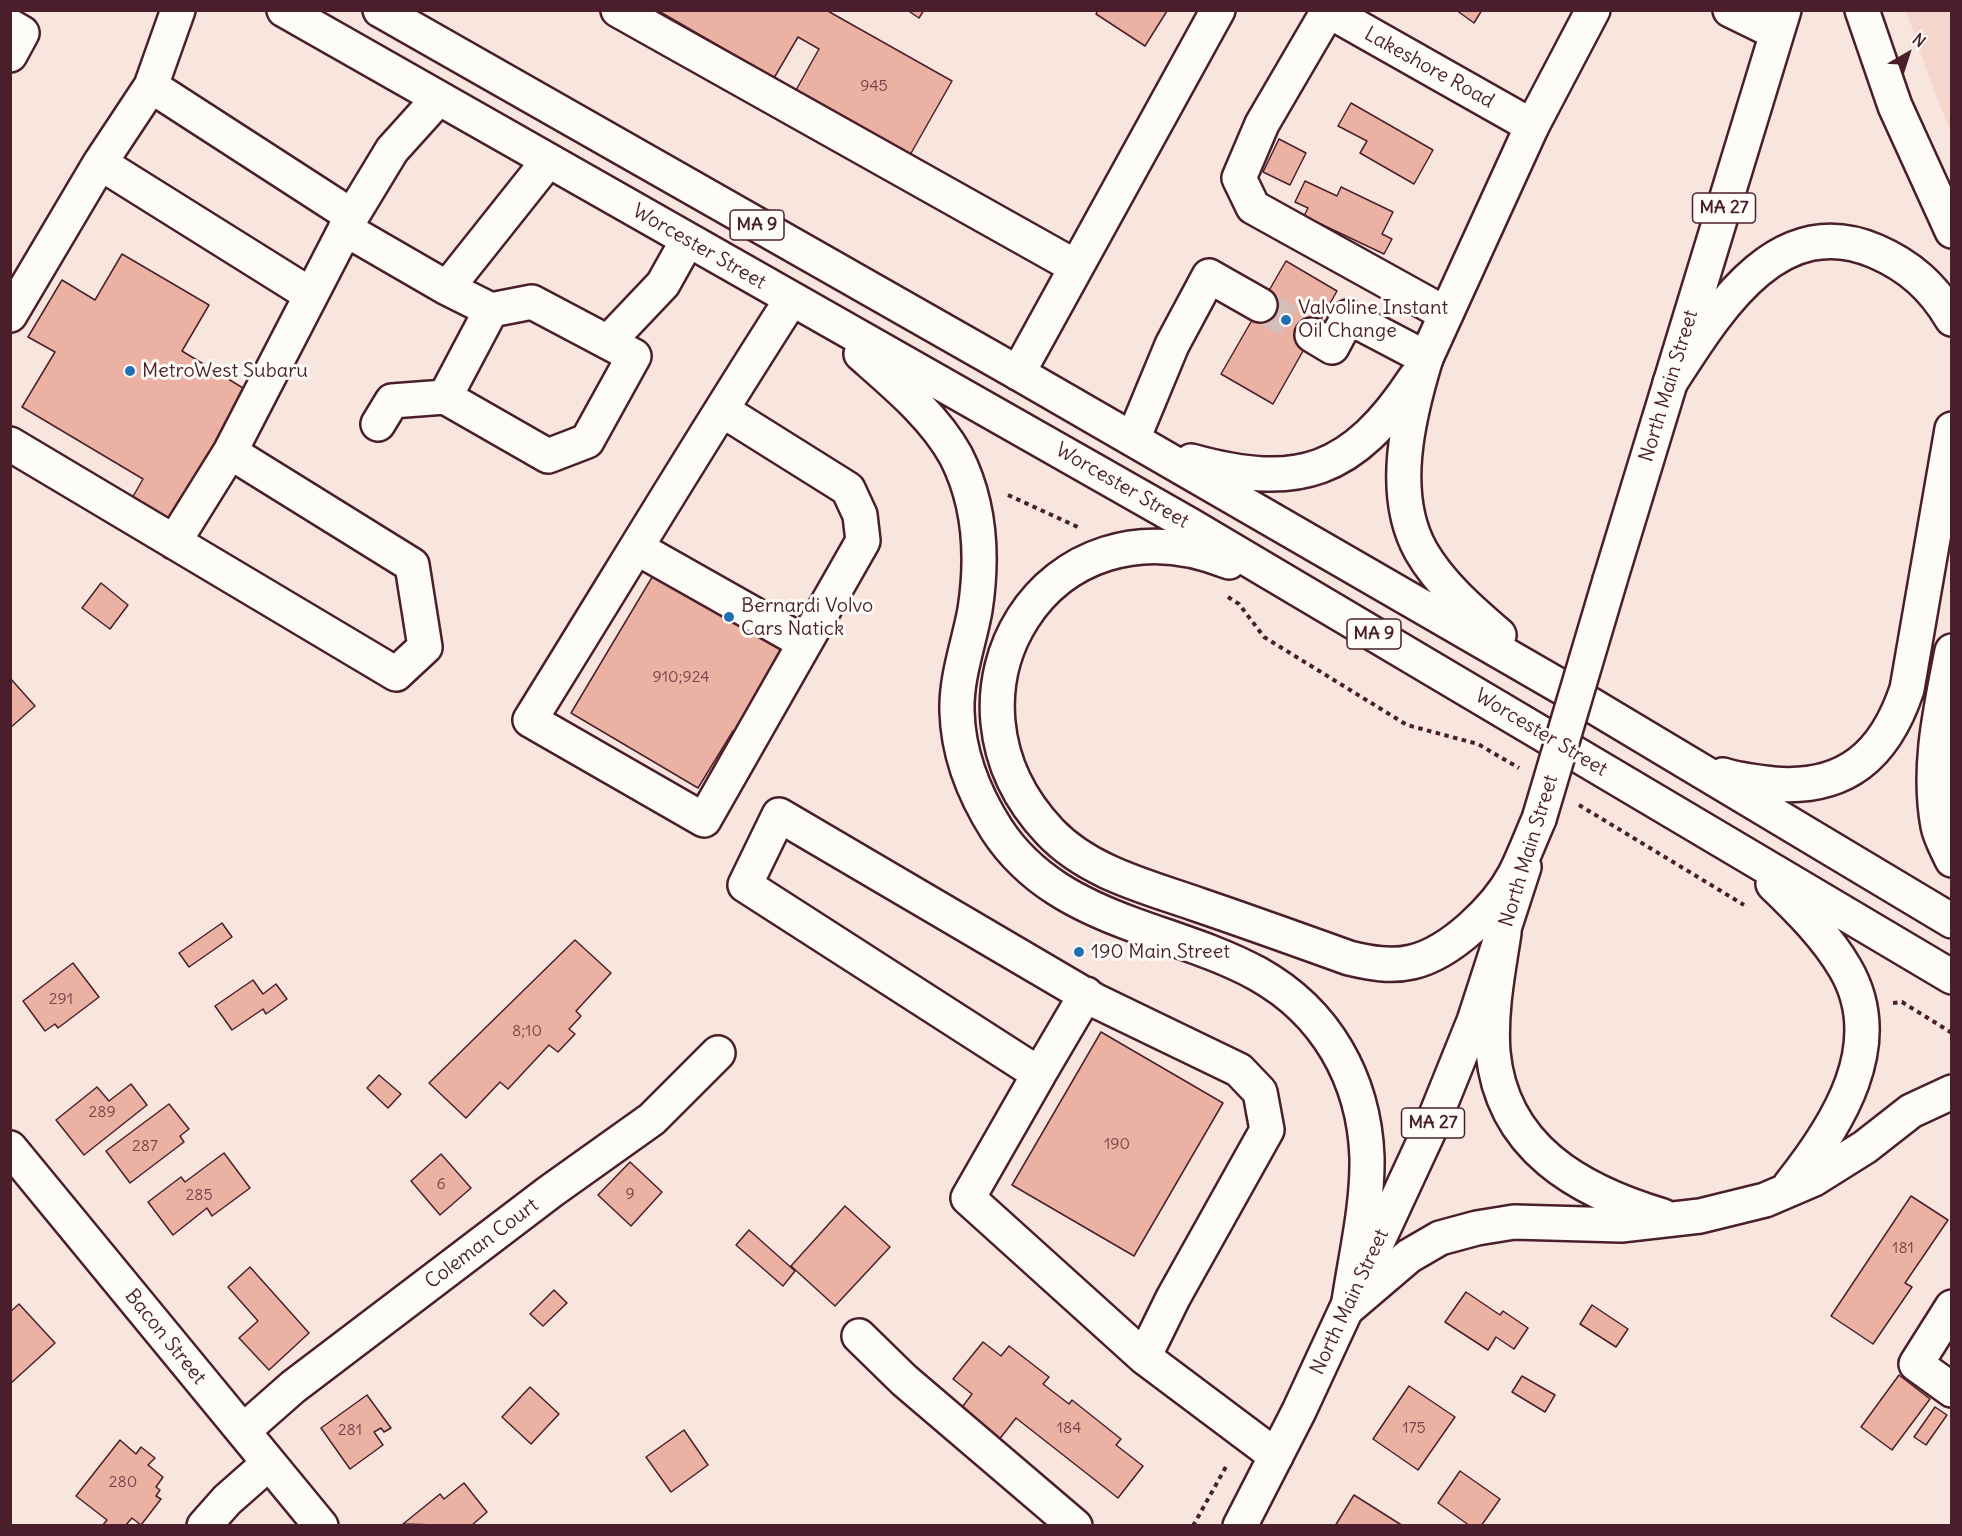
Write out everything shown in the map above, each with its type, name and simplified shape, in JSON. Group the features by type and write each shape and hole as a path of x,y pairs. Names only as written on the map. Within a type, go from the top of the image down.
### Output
{"main road":[{"path":"10,315 100,163 151,86 178,10"},
{"name":"Worcester Street","path":"284,10 1314,598 1952,977"},
{"name":"MA 9","path":"380,10 1018,373 1563,688 1952,921"},
{"path":"618,10 1076,267"},
{"path":"1018,373 1218,10"},
{"path":"1260,305 1209,276 1172,345 1133,439 1177,457 1232,472 1276,476 1310,470 1340,456 1375,428 1402,397 1426,358 1532,126 1593,10"},
{"path":"1730,10 1781,22"},
{"path":"1862,10 1895,106 1952,231"},
{"path":"1327,11 1262,124 1239,178 1253,207 1446,314"},
{"name":"Lakeshore Road","path":"1327,11 1532,126"},
{"name":"North Main Street","path":"1240,1526 1348,1308 1434,1120 1474,1021 1504,933 1781,22"},
{"path":"10,26 22,33 10,55"},
{"path":"151,86 447,288 491,310 532,302 634,357 587,441 548,456 445,397 392,401 378,424"},
{"path":"174,542 230,452 349,222 392,150 438,99"},
{"path":"447,288 548,161"},
{"path":"100,163 311,296"},
{"path":"608,342 663,284 687,241"},
{"path":"1670,383 1728,299 1754,273 1781,254 1812,243 1841,242 1869,248 1894,259 1918,275 1938,296 1952,319"},
{"path":"722,410 848,489 860,515 863,541 704,820 530,720 722,410 791,300 856,350 915,404 950,447 964,476 978,532 979,574 960,679 957,710 961,745 969,776 983,807 1020,860 1044,882 1106,915 1255,972 1297,1000 1332,1040 1346,1063 1357,1094 1367,1158 1348,1308"},
{"path":"445,397 491,310"},
{"path":"1312,336 1332,347 1348,317 1426,358"},
{"path":"1426,358 1408,431 1404,478 1407,507 1415,537 1430,564 1452,592 1563,688"},
{"path":"1682,760 1730,777 1796,786 1824,781 1849,772 1869,756 1886,737 1898,716 1907,689 1952,429"},
{"path":"10,444 396,674 425,647 412,565 230,452"},
{"path":"1314,598 1225,560 1189,550 1158,547 1128,548 1101,554 1063,574 1043,590 1026,611 1005,657 1000,685 1000,738 1019,788 1034,811 1069,849 1122,878 1349,958 1392,964 1413,962 1438,952 1463,935 1490,908 1514,876 1539,819"},
{"path":"637,548 805,643"},
{"path":"1952,651 1937,729 1934,775 1938,828 1952,860"},
{"path":"1040,1074 745,885 779,815 1090,997 1239,1070 1260,1092 1267,1130 1173,1298 1144,1357"},
{"path":"1742,853 1828,944 1846,969 1857,995 1861,1029 1860,1056 1854,1082 1828,1133 1785,1191"},
{"path":"1504,933 1492,1023 1493,1053 1500,1085 1512,1116 1528,1142 1553,1166 1611,1198 1670,1219"},
{"path":"1090,997 1040,1074 968,1198 1144,1357 1276,1456"},
{"name":"Coleman Court","path":"243,1431 312,1372 551,1191 652,1119 718,1053"},
{"path":"1348,1308 1409,1256 1440,1238 1477,1228 1514,1222 1621,1225 1738,1209 1814,1179 1840,1163 1911,1111 1952,1092"},
{"name":"Bacon Street","path":"10,1148 321,1526"},
{"path":"1952,1307 1916,1364 1952,1390"},
{"path":"858,1336 904,1380 1075,1526"},
{"path":"204,1526 227,1500 269,1463"}],"path":[{"path":"964,476 1085,531 1101,554"},
{"path":"1222,593 1239,604 1264,637 1407,725 1478,744 1527,773"},
{"path":"1576,803 1749,908"},
{"path":"1857,995 1871,1004 1902,1002 1952,1033"},
{"path":"1193,1526 1232,1457"}],"shaded area":[{"path":"1906,11 1951,11 1951,132 1934,91"}],"building":[{"path":"657,10 826,10 952,81 910,155 796,90 819,49 798,37 774,78"},
{"path":"907,10 924,10 919,18"},
{"path":"1098,10 1167,11 1145,46 1096,14"},
{"path":"1456,10 1482,10 1474,23"},
{"path":"1351,103 1433,150 1414,184 1360,153 1367,141 1338,126"},
{"path":"1279,139 1306,153 1290,185 1263,172"},
{"path":"1305,181 1337,196 1341,187 1393,212 1382,234 1392,239 1384,254 1304,216 1308,208 1295,202"},
{"name":"MetroWest Subaru","path":"122,254 209,305 182,351 248,391 171,523 131,500 143,479 22,407 55,352 28,337 62,280 95,300"},
{"name":"Valvoline Instant Oil Change","path":"1286,261 1337,291 1273,404 1221,374"},
{"path":"654,574 791,641 736,733 733,731 698,788 571,713"},
{"path":"101,583 128,605 110,629 82,608"},
{"path":"10,678 35,706 10,728"},
{"path":"222,923 232,937 189,967 179,953"},
{"path":"575,940 611,973 576,1011 581,1016 569,1029 575,1034 558,1052 549,1045 508,1089 500,1082 466,1118 429,1083"},
{"path":"73,963 99,997 58,1028 55,1024 45,1031 23,1001"},
{"path":"253,980 263,994 276,984 287,999 266,1014 263,1009 232,1030 215,1006"},
{"path":"1101,1032 1223,1103 1134,1256 1012,1185"},
{"path":"379,1075 401,1094 388,1108 367,1088"},
{"path":"131,1084 147,1105 84,1155 56,1120 97,1087 109,1101"},
{"path":"169,1104 189,1129 180,1136 184,1142 130,1183 106,1151"},
{"path":"224,1153 250,1188 212,1216 207,1208 173,1235 148,1202 181,1177 185,1182"},
{"path":"441,1154 471,1188 440,1215 411,1181"},
{"path":"630,1162 662,1192 631,1226 598,1195"},
{"path":"1911,1196 1948,1220 1905,1283 1912,1287 1873,1344 1831,1316"},
{"path":"845,1206 890,1247 835,1306 791,1266"},
{"path":"749,1230 795,1271 783,1286 736,1245"},
{"path":"250,1267 309,1333 269,1370 239,1338 258,1321 228,1287"},
{"path":"554,1290 567,1303 543,1326 530,1314"},
{"path":"1466,1292 1500,1315 1503,1311 1528,1328 1514,1349 1496,1337 1488,1350 1445,1322"},
{"path":"19,1304 55,1343 10,1384 10,1312"},
{"path":"1592,1305 1628,1329 1616,1347 1580,1324"},
{"path":"983,1342 1001,1356 1009,1346 1049,1377 1043,1384 1069,1404 1072,1400 1121,1439 1116,1445 1143,1466 1118,1498 1016,1418 998,1441 960,1410 972,1394 953,1379"},
{"path":"1899,1375 1930,1399 1892,1450 1861,1427"},
{"path":"1522,1376 1555,1395 1545,1412 1512,1392"},
{"path":"1409,1386 1455,1417 1418,1470 1373,1439"},
{"path":"530,1387 559,1414 531,1444 502,1417"},
{"path":"367,1395 391,1428 384,1432 381,1428 374,1432 383,1445 350,1469 321,1428"},
{"path":"1935,1407 1947,1415 1926,1445 1914,1437"},
{"path":"684,1430 708,1465 671,1492 646,1457"},
{"path":"120,1440 136,1454 141,1447 155,1458 148,1465 163,1477 156,1487 160,1490 156,1496 161,1499 141,1525 132,1518 125,1526 102,1526 107,1520 76,1496"},
{"path":"1460,1471 1500,1499 1481,1526 1470,1526 1438,1503"},
{"path":"464,1483 487,1512 471,1526 403,1524 440,1494 444,1499"},
{"path":"1354,1495 1403,1526 1335,1526"}],"tunnel":[{"path":"1260,305 1312,335"}],"place":[{"name":"Valvoline Instant Oil Change","path":"1286,320"},
{"name":"MetroWest Subaru","path":"130,371"},
{"name":"Bernardi Volvo Cars Natick","path":"729,617"},
{"name":"190 Main Street","path":"1079,952"}]}
